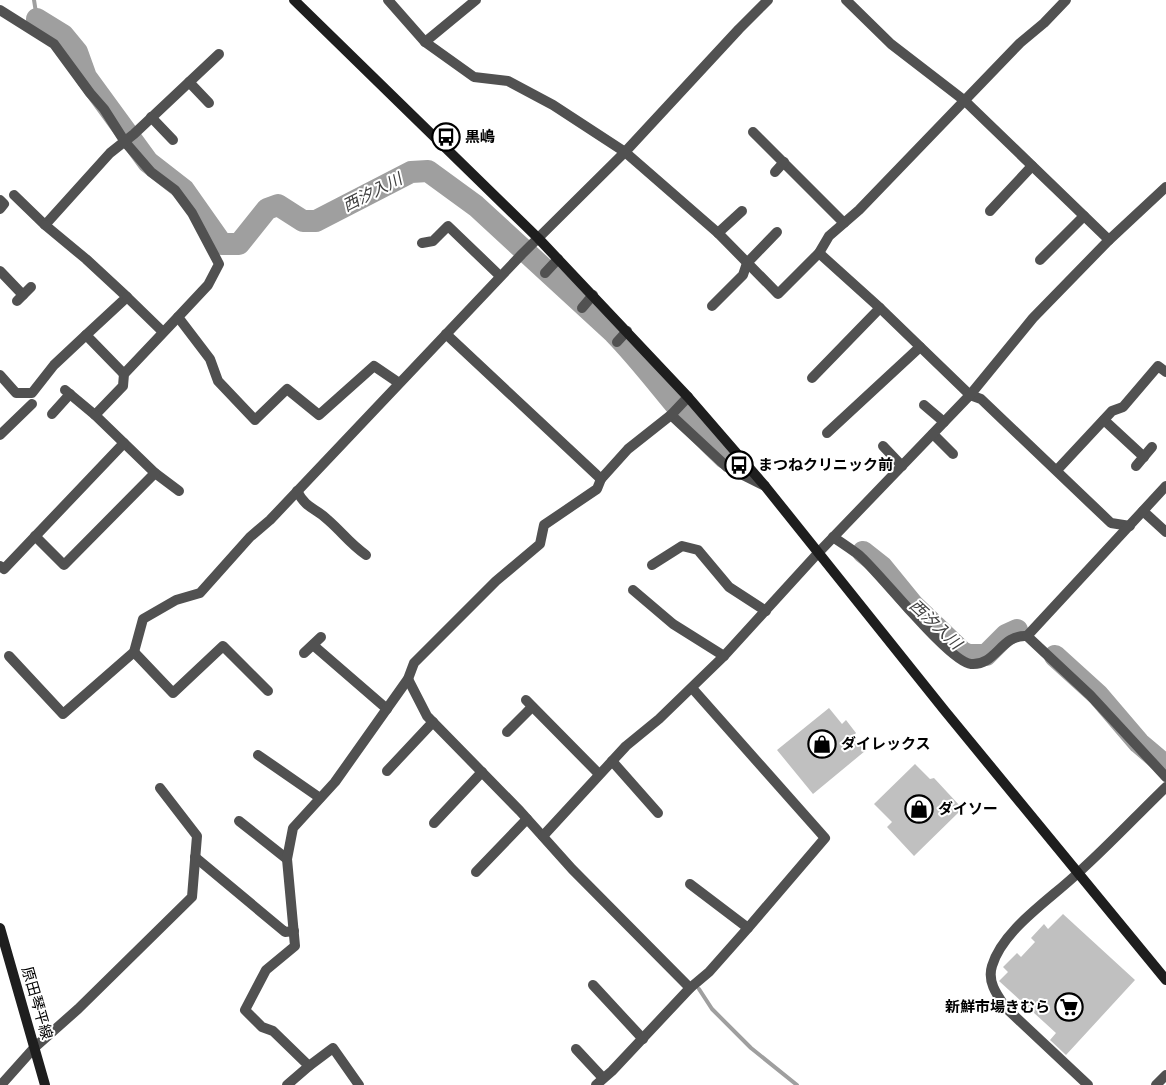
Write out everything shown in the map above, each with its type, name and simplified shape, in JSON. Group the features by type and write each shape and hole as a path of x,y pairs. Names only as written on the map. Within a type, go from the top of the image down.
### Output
{"street":[{"path":"294,0 538,238 558,259 587,302 685,399 765,486 947,714 1166,980"},
{"path":"388,0 425,42 474,77 508,81 553,105 624,152 718,234 778,294 819,253 829,236 859,210 1020,42 1044,23 1066,0"},
{"path":"425,42 476,0"},
{"path":"9,656 63,714 134,652 143,619 176,600 200,592 250,537 270,520 500,276 624,152 768,0"},
{"path":"846,0 891,44 965,101 1109,240"},
{"path":"0,10 54,44 90,93 104,108 125,141 151,172 175,190 192,213 219,264 208,285 124,374 123,386 95,415"},
{"path":"45,225 110,153 134,134 219,54"},
{"path":"189,82 209,103"},
{"path":"152,117 173,140"},
{"path":"753,132 844,222"},
{"path":"775,172 784,162"},
{"path":"990,211 1032,166"},
{"path":"543,836 626,746 692,688 724,656 818,553 970,395 1033,318 1109,240 1166,187"},
{"path":"14,195 45,225 86,259 163,332"},
{"path":"0,200 4,204 0,208"},
{"path":"718,234 742,211"},
{"path":"1040,260 1084,216"},
{"path":"422,243 433,241 448,226 500,276"},
{"path":"712,306 743,274 747,263 777,232"},
{"path":"819,253 880,308 970,395 981,399 1111,523 1130,526"},
{"path":"547,270 558,259"},
{"path":"0,271 20,298 31,287"},
{"path":"0,375 16,393 32,393 54,365 127,298"},
{"path":"812,378 880,308"},
{"path":"178,317 210,359 218,381 255,420 287,389 319,415 374,366 399,383"},
{"path":"446,334 601,479"},
{"path":"86,335 124,374"},
{"path":"827,433 920,347"},
{"path":"1057,470 1112,411 1123,407 1158,366 1166,372"},
{"path":"52,414 68,392 95,415 155,473 179,491"},
{"path":"309,1066 273,1031 262,1027 244,1010 266,970 295,946 287,859 293,828 335,782 408,679 414,663 496,581 540,544 544,525 597,489 601,479 628,449 672,413 685,399"},
{"path":"0,435 32,404"},
{"path":"924,405 944,422"},
{"path":"672,413 727,467 765,486"},
{"path":"1104,420 1144,457"},
{"path":"933,434 953,454"},
{"path":"0,566 4,569 124,443"},
{"path":"882,446 902,466"},
{"path":"1136,466 1152,448"},
{"path":"35,536 64,565 155,473"},
{"path":"834,537 860,556 907,608 956,657 968,664 977,664 987,660 1011,638 1027,636 1166,486"},
{"path":"297,491 303,502 328,519 352,546 366,555"},
{"path":"1143,511 1166,532"},
{"path":"652,565 682,546 698,550 729,587 766,611"},
{"path":"633,590 673,624 724,656"},
{"path":"1027,636 1090,695 1166,777"},
{"path":"304,653 317,641 387,709"},
{"path":"134,652 173,693 223,646 268,691"},
{"path":"408,679 427,716 527,819 572,869 690,988"},
{"path":"576,1049 599,1082 690,988 709,972 825,838 692,688"},
{"path":"507,732 529,704 599,774"},
{"path":"387,771 433,722"},
{"path":"258,755 320,798"},
{"path":"612,761 658,813"},
{"path":"434,822 482,772"},
{"path":"1088,1085 1006,1008 997,996 991,982 991,968 999,948 1009,934 1079,872 1166,787"},
{"path":"1,1085 34,1048 78,1009 192,897 197,836 160,788"},
{"path":"476,872 527,819"},
{"path":"239,821 287,859"},
{"path":"195,856 285,932 294,931"},
{"path":"690,884 748,928"},
{"name":"原田琴平線","path":"0,928 45,1085"},
{"path":"593,985 643,1038"},
{"path":"287,1085 333,1048 359,1085"},
{"path":"1156,1085 1166,1075"}],"building":[{"name":"ダイレックス","path":"829,708 842,724 846,720 856,733 852,737 865,751 813,794 777,750"},
{"name":"ダイソー","path":"915,764 930,779 934,778 960,806 959,812 914,856 887,827 892,822 874,804"},
{"name":"新鮮市場きむら","path":"1063,914 1135,980 1066,1055 1050,1040 1056,1033 999,981 1008,972 1003,967 1017,953 1021,957 1035,942 1031,938 1044,924 1048,929"}],"waterway":[{"path":"34,0 37,19"},
{"name":"西汐入川","path":"37,19 63,35 77,52 86,77 148,162 184,190 222,244 239,244 267,209 278,205 303,221 316,221 411,172 428,171 476,206 614,333 695,428 725,458"},
{"name":"西汐入川","path":"863,552 882,567 913,605 962,652 969,655 986,655 1006,635 1017,630"},
{"name":"西汐入川","path":"1055,656 1098,695 1139,743 1166,766"},
{"path":"699,989 712,1009 751,1048 797,1085"}],"place":[{"name":"黒嶋","path":"446,137"},
{"name":"まつねクリニック前","path":"739,465"},
{"name":"ダイレックス","path":"822,744"},
{"name":"ダイソー","path":"919,809"},
{"name":"新鮮市場きむら","path":"1069,1007"}]}
